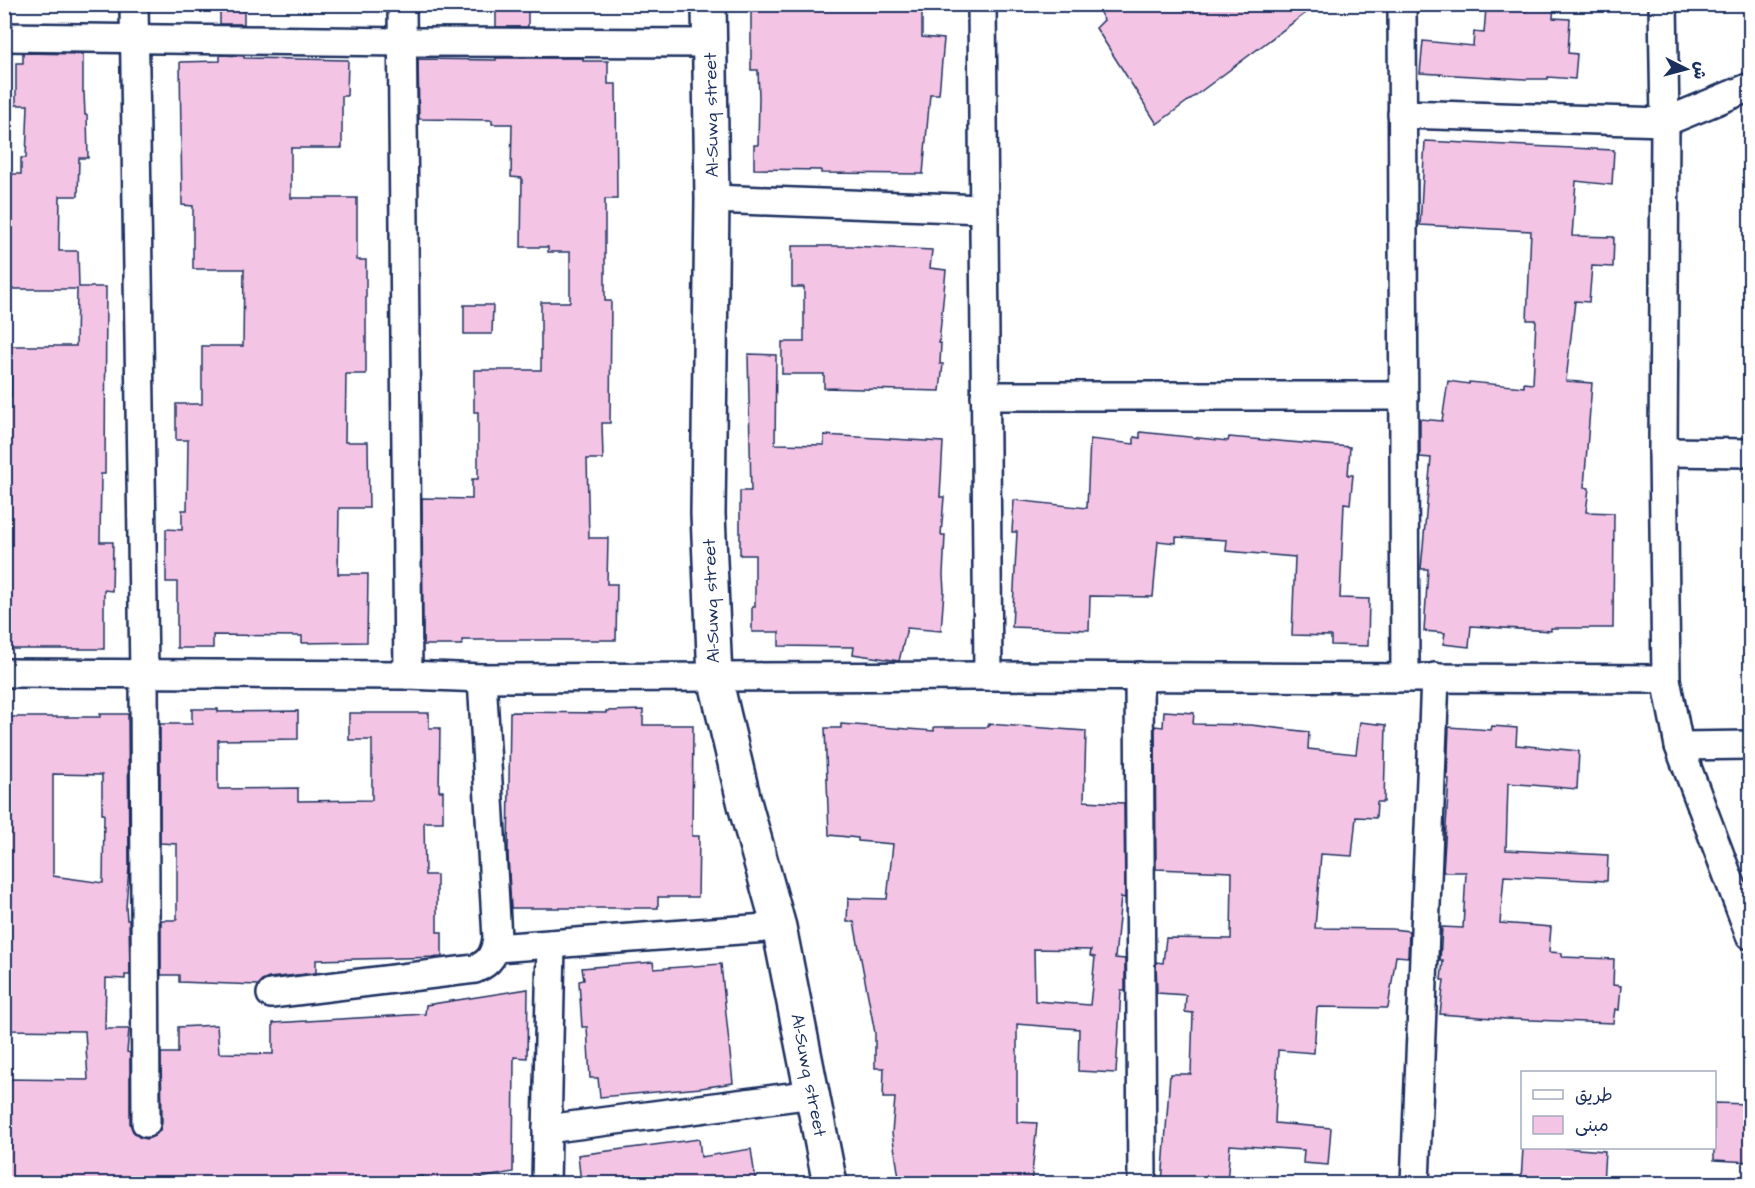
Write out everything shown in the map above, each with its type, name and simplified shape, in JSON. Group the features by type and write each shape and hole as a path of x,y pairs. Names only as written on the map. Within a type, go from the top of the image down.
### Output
{"street":[{"path":"134,4 144,674 146,1123"},
{"path":"402,4 408,675"},
{"name":"Al-Suwq street","path":"710,4 712,200 708,514 715,678 779,927 830,1184"},
{"path":"982,4 988,676"},
{"path":"1402,4 1405,677"},
{"path":"1663,4 1665,122 1663,452 1666,679 1679,746 1750,935"},
{"path":"4,37 710,43"},
{"path":"1402,114 1665,122 1750,87"},
{"path":"712,200 983,209"},
{"path":"985,396 1404,396"},
{"path":"1663,452 1750,453"},
{"path":"4,673 408,675 482,678 1139,676 1666,679"},
{"path":"1139,676 1142,1184"},
{"path":"1415,1184 1435,677"},
{"path":"272,994 475,969 485,964 492,956 497,938 482,678"},
{"path":"1679,746 1750,745"},
{"path":"496,948 779,927"},
{"path":"546,1184 551,944"},
{"path":"547,1129 813,1094"}],"building":[{"path":"220,4 244,4 244,24 220,24"},
{"path":"496,4 528,4 528,27 496,27"},
{"path":"751,4 922,4 922,37 944,39 939,94 930,94 923,174 821,173 821,170 754,169 754,145 758,145 759,97 758,70 751,70"},
{"path":"1095,4 1318,4 1157,124 1096,28 1104,20"},
{"path":"1527,4 1554,4 1553,18 1570,19 1568,53 1577,54 1575,79 1548,77 1548,79 1525,79 1420,73 1423,41 1473,46 1474,32 1484,33 1486,8 1527,11"},
{"path":"23,53 83,54 83,92 85,115 87,115 88,158 79,158 78,196 60,196 59,251 78,251 79,287 106,287 105,474 101,474 100,542 113,542 112,591 104,590 104,649 4,649 4,397 11,397 11,346 76,346 77,289 4,289 4,205 8,205 8,174 21,174 21,158 26,158 28,105 16,105 16,63 23,63"},
{"path":"220,55 244,56 244,58 348,60 347,96 342,96 342,148 291,148 291,198 357,198 357,260 366,260 366,374 346,374 345,442 368,442 369,508 339,508 338,574 368,574 367,642 302,643 302,636 213,635 213,648 177,648 177,582 166,582 166,529 182,530 182,510 187,510 188,440 176,440 176,404 202,404 202,346 243,346 244,269 193,269 193,206 182,205 180,62 220,61"},
{"path":"496,58 583,58 583,61 608,61 608,84 616,84 617,199 605,199 605,301 611,301 610,423 602,423 603,459 587,459 589,538 608,538 607,584 617,584 616,640 462,640 462,645 423,645 422,498 472,499 472,479 478,479 478,412 474,412 474,370 541,370 541,302 570,302 570,252 548,252 548,247 521,247 522,178 511,177 512,124 492,124 492,120 419,119 418,59 496,60"},
{"path":"1425,141 1614,150 1612,185 1576,181 1572,236 1614,237 1613,267 1592,266 1589,302 1575,301 1566,381 1592,383 1584,487 1589,488 1586,512 1614,513 1613,628 1551,628 1551,631 1471,626 1469,647 1443,644 1445,633 1424,631 1428,569 1421,569 1431,458 1420,457 1420,419 1442,421 1448,381 1524,387 1524,383 1533,384 1536,320 1527,320 1531,231 1420,225"},
{"path":"792,246 932,250 930,268 946,270 939,343 941,343 940,364 943,364 940,391 824,388 824,374 782,374 782,342 804,342 804,287 792,287"},
{"path":"464,305 493,305 492,334 464,334"},
{"path":"748,354 776,355 775,444 824,445 824,435 943,442 940,497 944,497 941,535 945,535 941,631 907,628 899,661 853,654 854,647 779,646 779,632 752,632 752,607 755,607 755,555 740,555 740,491 751,491"},
{"path":"1140,432 1228,441 1229,437 1350,447 1348,475 1353,475 1350,504 1344,503 1340,598 1369,599 1368,646 1331,645 1331,636 1292,635 1295,557 1226,551 1227,540 1176,537 1176,543 1158,541 1153,597 1090,596 1089,630 1012,627 1017,532 1012,532 1014,500 1087,508 1090,439 1134,444 1134,437 1140,438"},
{"path":"192,709 218,709 218,712 298,711 298,739 218,740 218,789 298,788 298,801 372,800 372,740 349,740 349,713 429,713 429,728 440,728 439,791 443,791 443,822 424,822 425,875 437,875 437,932 442,932 442,957 316,960 316,973 269,978 258,985 179,982 179,975 161,975 161,920 177,920 177,844 160,843 160,724 192,724"},
{"path":"643,710 643,725 693,725 692,836 699,836 698,897 658,897 658,908 511,908 508,855 510,712 606,713 606,711"},
{"path":"1164,711 1194,713 1193,724 1251,725 1309,732 1308,749 1356,754 1360,722 1386,725 1384,802 1377,802 1376,818 1356,817 1352,856 1321,854 1315,928 1409,931 1408,957 1396,956 1388,1008 1317,1007 1314,1053 1278,1050 1275,1123 1331,1128 1328,1165 1303,1163 1304,1150 1230,1145 1227,1184 1162,1184 1170,1074 1191,1074 1193,1013 1185,1012 1186,995 1157,993 1156,962 1163,963 1166,938 1231,939 1232,872 1156,869 1155,726 1163,727"},
{"path":"100,714 128,714 129,867 126,907 127,920 129,920 130,975 125,975 125,979 106,978 105,1029 129,1029 127,1052 130,1053 130,1123 133,1131 139,1137 147,1139 160,1130 162,1123 161,1053 178,1053 178,1027 217,1025 219,1053 273,1054 273,1023 425,1014 426,1005 528,989 527,1058 514,1057 513,1172 449,1184 423,1184 423,1176 354,1184 33,1184 33,1179 4,1178 4,1079 88,1080 85,1031 4,1030 4,717 100,717","holes":["53,774 102,775 103,883 53,876"]},
{"path":"841,724 934,731 934,727 988,727 988,724 1086,731 1084,801 1124,803 1125,898 1121,897 1115,958 1125,959 1125,990 1121,990 1116,1073 1078,1071 1079,1029 1017,1024 1017,1122 1037,1123 1031,1184 900,1184 892,1133 895,1098 883,1098 884,1068 875,1068 875,1033 854,922 847,922 848,898 887,899 893,844 858,841 858,838 829,835 825,728 841,728","holes":["1034,949 1091,950 1090,956 1095,957 1090,1005 1035,1001"]},
{"path":"1492,726 1517,728 1516,745 1579,751 1577,789 1508,783 1506,850 1608,855 1607,881 1504,876 1500,923 1551,927 1549,952 1562,953 1562,957 1614,959 1613,985 1621,986 1619,1010 1615,1009 1613,1023 1440,1014 1444,980 1441,980 1443,961 1440,961 1442,927 1463,928 1466,872 1443,872 1449,779 1447,779 1449,727 1491,730"},
{"path":"653,962 654,969 721,964 733,1083 600,1097 598,1078 590,1078 587,1027 582,1027 579,981 584,980 582,968"},
{"path":"1716,1103 1750,1104 1750,1162 1714,1160"},
{"path":"699,1139 701,1157 751,1149 756,1184 581,1184 578,1155"},
{"path":"1523,1149 1605,1151 1603,1184 1521,1181"}]}
